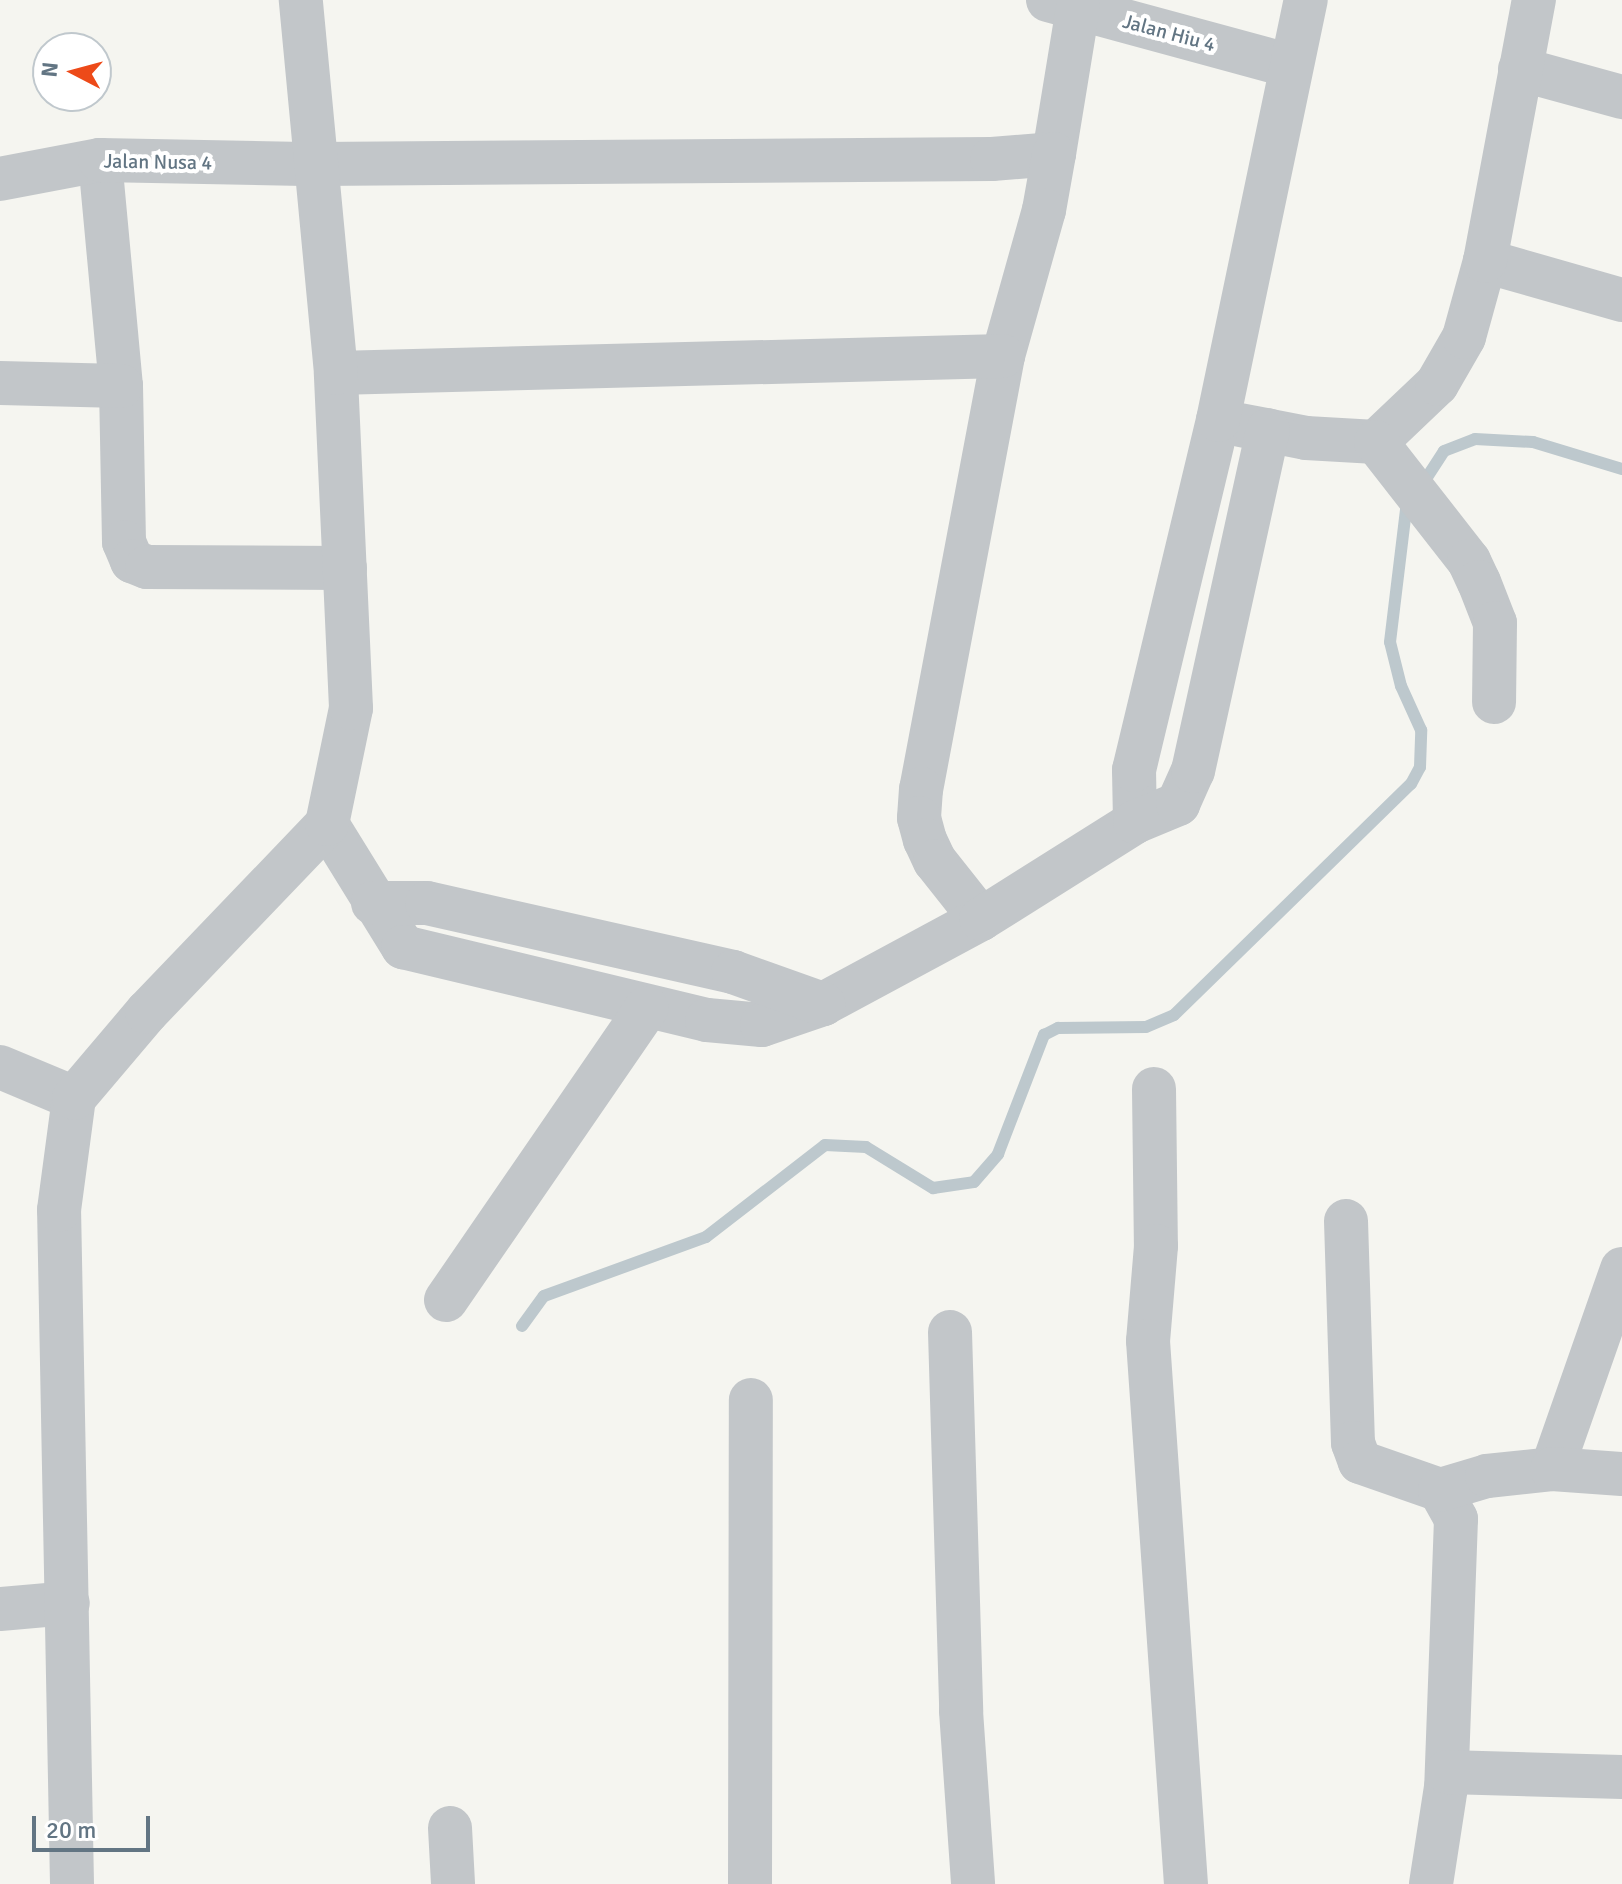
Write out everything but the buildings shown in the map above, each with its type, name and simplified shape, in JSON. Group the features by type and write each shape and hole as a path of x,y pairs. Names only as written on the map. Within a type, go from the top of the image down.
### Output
{"street":[{"path":"72,1884 59,1210 74,1098 147,1012 327,824 351,708 336,373 301,0"},
{"path":"1135,822 1134,770 1218,420 1306,0"},
{"path":"1385,453 1437,384 1464,337 1485,261 1534,0"},
{"path":"981,919 935,861 919,818 1003,356 1044,210 1054,154 1063,4"},
{"name":"Jalan Hiu 4","path":"1063,4 1291,66"},
{"path":"1520,69 1622,97"},
{"name":"Jalan Nusa 4","path":"0,179 100,160 317,164 992,159 1054,154"},
{"path":"100,160 121,386 124,542 132,561 147,567 345,568"},
{"path":"1485,261 1622,300"},
{"path":"336,373 1003,356"},
{"path":"0,383 121,386"},
{"path":"1218,420 1385,453 1469,561 1495,623 1494,702"},
{"path":"327,824 403,947 647,1008 762,1025 823,1004 981,919 1135,822 1178,804 1193,771 1268,430"},
{"path":"373,903 427,903 733,972 823,1004"},
{"path":"446,1300 647,1008"},
{"path":"0,1067 74,1098"},
{"path":"1154,1089 1156,1246 1148,1341 1186,1884"},
{"path":"1346,1221 1353,1443 1360,1462 1440,1490 1487,1476 1552,1469 1622,1474"},
{"path":"1552,1469 1622,1269"},
{"path":"950,1332 961,1711 973,1884"},
{"path":"750,1884 751,1400"},
{"path":"1431,1884 1447,1772 1456,1519 1440,1490"},
{"path":"0,1609 68,1603"},
{"path":"1447,1772 1622,1777"},
{"path":"450,1828 453,1884"}],"waterway":[{"path":"1422,485 1444,451 1475,439 1533,442 1622,469"},
{"path":"522,1326 544,1296 706,1237 825,1145 866,1147 933,1188 974,1182 998,1154 1044,1035 1058,1028 1146,1027 1174,1015 1411,784 1420,767 1421,730 1401,686 1390,642 1406,510 1412,501"}]}
